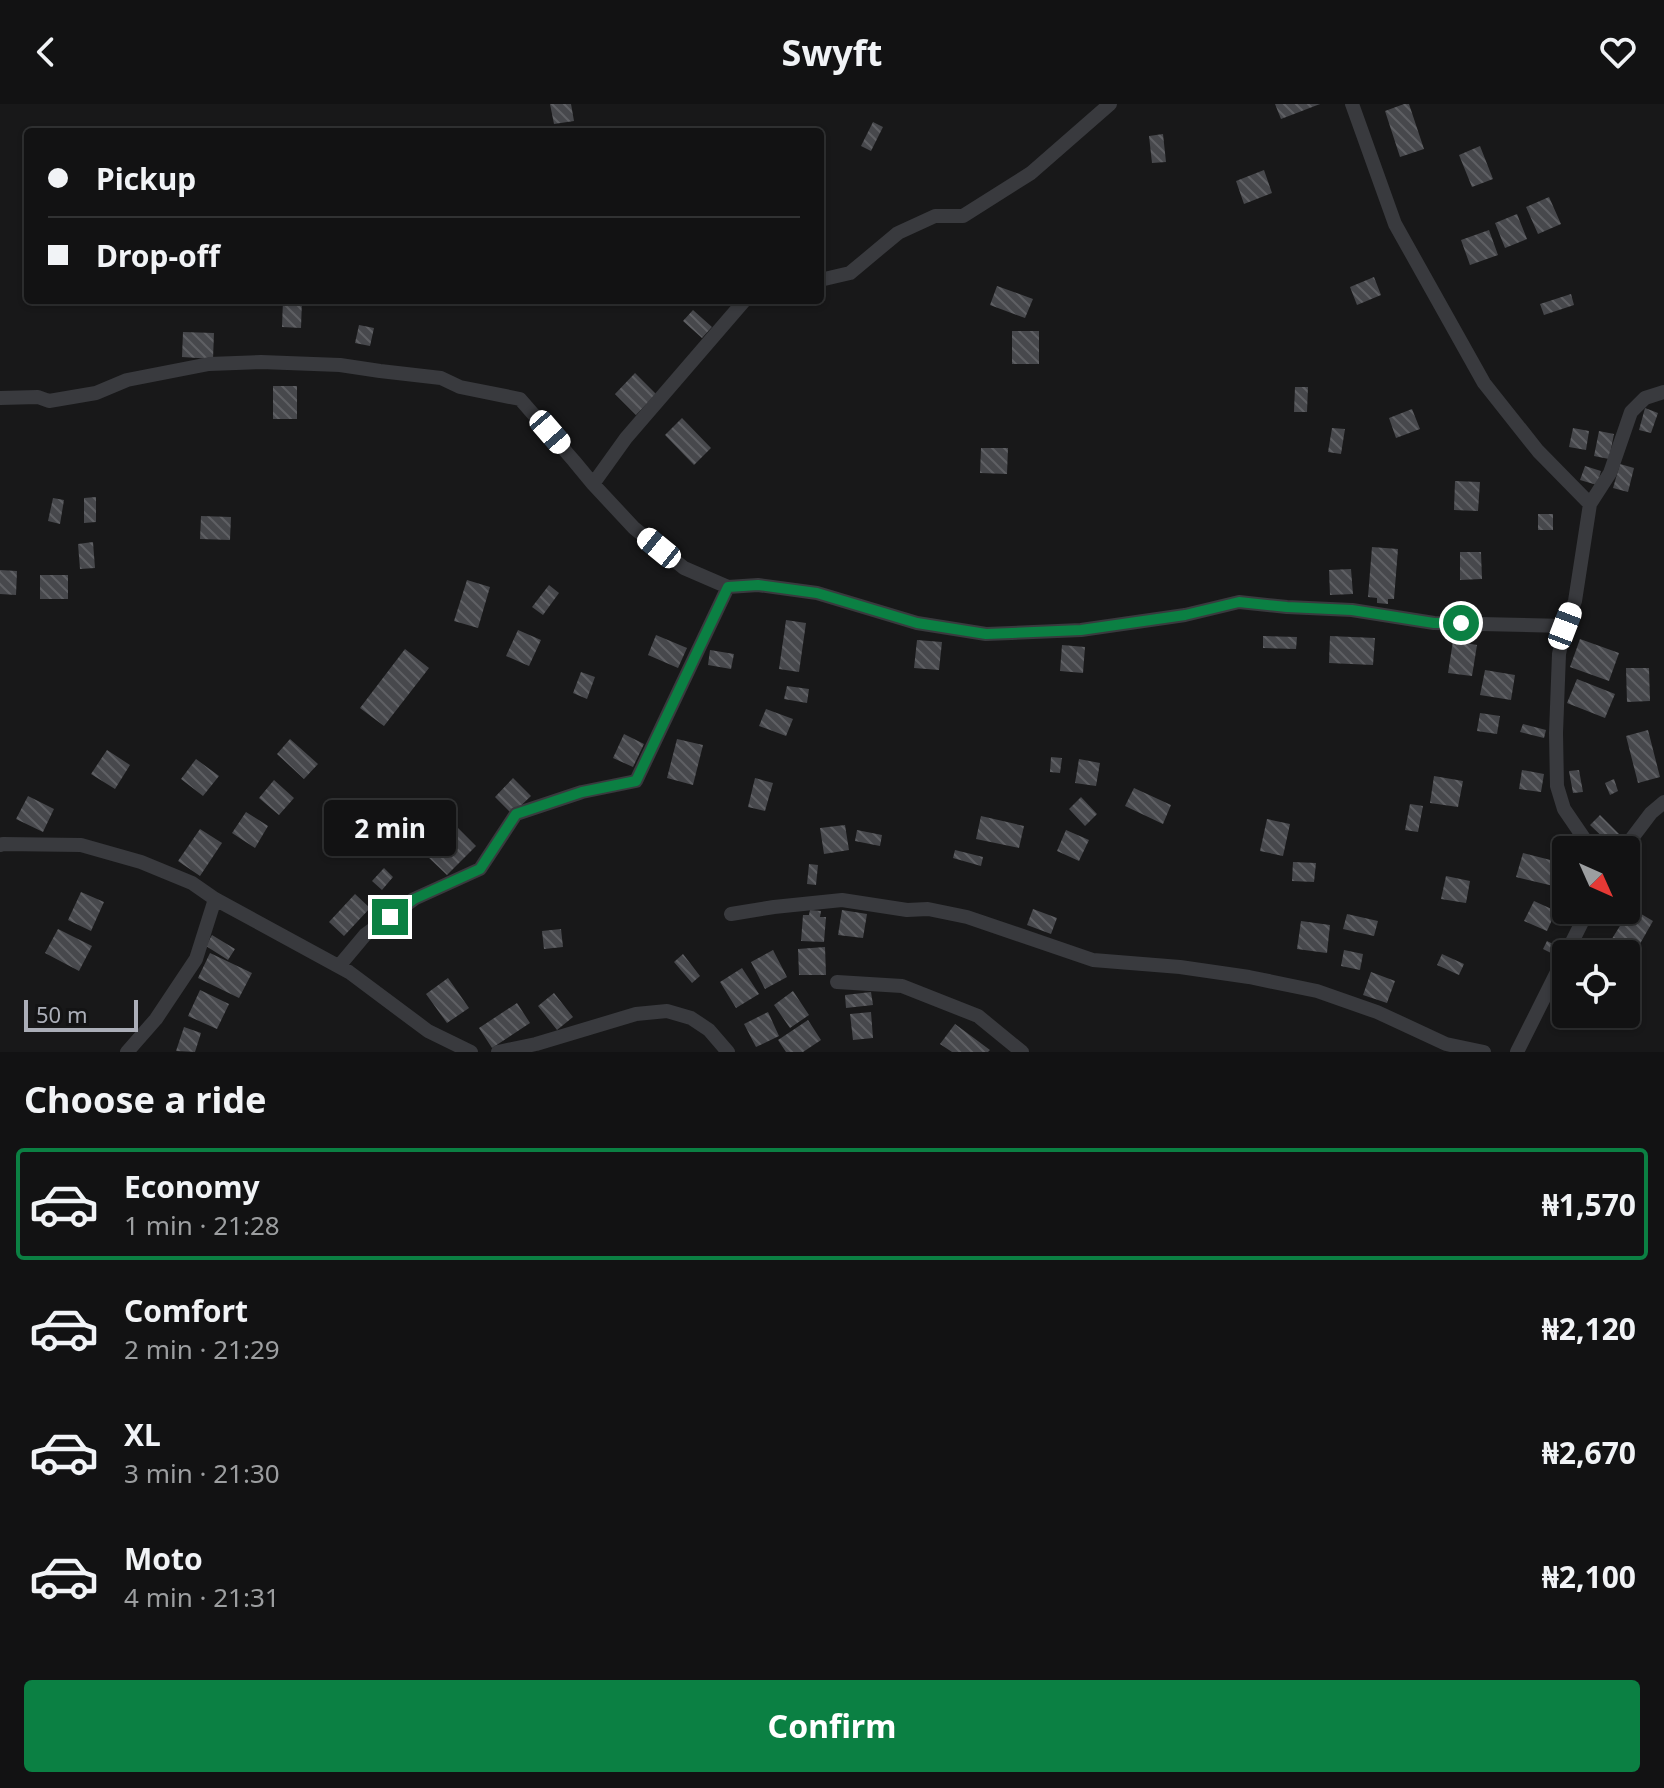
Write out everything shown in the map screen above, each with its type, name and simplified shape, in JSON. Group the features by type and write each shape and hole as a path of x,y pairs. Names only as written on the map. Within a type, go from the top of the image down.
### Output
{"street":[{"path":"824,279 850,273 898,233 935,216 963,216 1031,173 1110,104"},
{"path":"1352,104 1395,224 1484,383 1538,451 1590,504"},
{"path":"593,484 626,438 742,304"},
{"path":"0,398 38,397 49,401 96,393 127,380 209,364 340,365 441,378 460,387 520,399 634,528 684,568 728,587 758,585 817,593 917,623 986,634 1081,630 1185,615 1239,602 1352,610 1434,623 1565,626"},
{"path":"1582,836 1564,809 1557,786 1559,654 1575,601 1590,504 1610,473 1631,412 1645,398 1664,392"},
{"path":"339,966 365,935 414,899 480,869 516,814 582,792 636,781 728,587"},
{"path":"1634,836 1664,802"},
{"path":"1,842 81,845 141,862 192,883 215,899 339,966 428,1031 471,1052"},
{"path":"127,1052 156,1019 196,959 215,899"},
{"path":"731,914 842,900 907,910 928,909 967,917 1093,960 1222,973 1317,991 1377,1012 1446,1044 1484,1052"},
{"path":"1517,1052 1581,924"},
{"path":"837,982 902,986 978,1016 1022,1052"},
{"path":"498,1052 636,1014 667,1011 691,1018 709,1030 728,1052"}],"building":[{"path":"550,104 571,104 574,121 554,124"},
{"path":"1275,104 1320,104 1281,119"},
{"path":"1409,104 1424,149 1400,157 1385,111"},
{"path":"873,122 883,127 871,151 861,146"},
{"path":"1163,134 1166,162 1152,163 1149,136"},
{"path":"1480,146 1493,179 1472,187 1459,155"},
{"path":"1264,170 1272,193 1244,204 1236,181"},
{"path":"1549,197 1561,224 1538,234 1526,207"},
{"path":"1517,214 1527,239 1505,248 1495,223"},
{"path":"1489,230 1498,255 1470,265 1461,240"},
{"path":"1374,277 1381,295 1357,305 1350,287"},
{"path":"997,286 1033,299 1025,318 990,305"},
{"path":"1571,294 1574,305 1544,315 1540,304"},
{"path":"283,304 302,304 301,328 282,327"},
{"path":"693,310 712,327 702,338 683,321"},
{"path":"359,325 374,328 370,346 355,343"},
{"path":"1012,331 1039,331 1039,364 1012,364"},
{"path":"183,332 214,333 213,359 182,357"},
{"path":"635,373 656,394 636,415 615,394"},
{"path":"273,386 297,386 297,419 273,419"},
{"path":"1295,387 1308,387 1307,412 1294,412"},
{"path":"1645,408 1658,413 1651,433 1639,430"},
{"path":"1412,409 1420,429 1396,438 1389,418"},
{"path":"682,418 711,448 694,465 665,435"},
{"path":"1332,428 1345,429 1341,454 1328,452"},
{"path":"1573,428 1589,431 1586,450 1569,447"},
{"path":"1599,431 1614,434 1609,459 1594,456"},
{"path":"981,448 1008,448 1007,474 980,473"},
{"path":"1620,464 1634,468 1628,492 1613,488"},
{"path":"1585,466 1601,471 1597,485 1580,480"},
{"path":"1455,481 1480,482 1478,511 1454,510"},
{"path":"96,497 96,522 84,523 84,498"},
{"path":"53,498 64,500 60,524 48,521"},
{"path":"1538,514 1553,514 1553,530 1538,530"},
{"path":"201,516 231,517 230,540 200,539"},
{"path":"93,542 95,568 80,569 78,544"},
{"path":"1372,547 1398,549 1394,599 1388,599 1388,604 1377,603 1377,598 1368,597"},
{"path":"1460,552 1481,552 1482,579 1460,580"},
{"path":"1351,569 1353,594 1330,595 1329,570"},
{"path":"0,570 17,571 16,595 0,594"},
{"path":"40,575 68,575 68,599 40,599"},
{"path":"467,580 490,587 478,628 454,621"},
{"path":"549,585 559,593 543,615 532,607"},
{"path":"786,620 806,623 799,672 779,669"},
{"path":"518,630 541,640 529,666 506,656"},
{"path":"656,635 687,648 678,668 648,655"},
{"path":"1263,636 1297,637 1296,649 1263,648"},
{"path":"1330,636 1375,638 1373,665 1329,663"},
{"path":"1580,639 1619,653 1609,681 1570,667"},
{"path":"917,640 942,642 939,670 914,668"},
{"path":"1453,641 1477,645 1472,676 1448,673"},
{"path":"1062,645 1085,647 1083,673 1060,671"},
{"path":"405,649 429,668 384,726 360,708"},
{"path":"710,650 734,654 731,669 708,665"},
{"path":"1626,668 1649,668 1650,701 1627,702"},
{"path":"1485,670 1515,675 1511,700 1480,695"},
{"path":"581,672 595,677 587,699 573,693"},
{"path":"1577,679 1615,694 1605,718 1567,703"},
{"path":"787,686 809,689 807,703 784,699"},
{"path":"766,709 793,719 786,736 759,726"},
{"path":"1480,713 1500,716 1497,734 1477,731"},
{"path":"1523,724 1546,730 1544,738 1520,732"},
{"path":"1648,730 1660,777 1638,783 1626,736"},
{"path":"624,734 644,744 633,767 613,758"},
{"path":"290,739 318,764 304,779 277,754"},
{"path":"677,739 703,745 693,785 667,778"},
{"path":"107,750 130,765 115,789 91,774"},
{"path":"1051,757 1062,758 1060,773 1050,772"},
{"path":"196,759 219,776 203,796 181,779"},
{"path":"1079,759 1100,763 1096,786 1075,783"},
{"path":"1522,770 1544,774 1541,792 1519,789"},
{"path":"1579,770 1583,792 1573,793 1569,771"},
{"path":"1434,776 1463,781 1458,807 1430,803"},
{"path":"513,778 531,796 512,814 495,797"},
{"path":"755,778 773,783 765,811 748,807"},
{"path":"1614,779 1618,791 1610,795 1605,783"},
{"path":"274,780 294,798 279,815 259,798"},
{"path":"1134,788 1171,805 1163,824 1125,806"},
{"path":"28,796 54,809 43,832 16,819"},
{"path":"1081,797 1097,814 1085,826 1069,809"},
{"path":"1410,804 1423,806 1418,832 1405,830"},
{"path":"246,812 268,826 255,848 232,833"},
{"path":"1600,815 1620,835 1602,836 1590,825"},
{"path":"981,816 1024,826 1019,848 976,839"},
{"path":"1267,819 1290,824 1283,856 1260,851"},
{"path":"455,825 476,846 447,875 426,855"},
{"path":"845,825 849,850 824,854 820,828"},
{"path":"200,829 222,843 200,876 178,861"},
{"path":"857,830 882,835 880,846 855,841"},
{"path":"1066,830 1089,840 1079,861 1057,851"},
{"path":"955,850 983,857 981,866 953,858"},
{"path":"1523,853 1552,860 1552,886 1516,877"},
{"path":"1293,862 1316,863 1314,882 1292,881"},
{"path":"809,864 818,865 816,885 807,884"},
{"path":"384,868 393,877 382,890 372,881"},
{"path":"1446,876 1470,881 1466,903 1441,899"},
{"path":"81,892 104,902 91,931 68,920"},
{"path":"355,894 370,908 344,936 329,922"},
{"path":"1534,901 1552,909 1547,931 1524,921"},
{"path":"1033,909 1057,918 1051,934 1027,925"},
{"path":"810,910 821,911 820,917 826,917 824,942 801,941 803,915 809,915"},
{"path":"842,910 867,914 863,938 838,935"},
{"path":"1640,913 1653,921 1640,944 1640,940 1611,940 1621,924 1640,924"},
{"path":"1347,914 1378,921 1374,936 1343,929"},
{"path":"1301,921 1330,925 1327,953 1297,949"},
{"path":"58,929 92,946 79,971 45,953"},
{"path":"561,929 563,947 544,949 542,931"},
{"path":"212,935 235,949 228,960 206,946"},
{"path":"1547,941 1552,944 1552,954 1543,949"},
{"path":"825,947 826,975 799,975 798,949"},
{"path":"773,950 787,977 765,989 751,962"},
{"path":"1344,950 1363,954 1360,970 1341,966"},
{"path":"210,953 252,973 239,998 198,978"},
{"path":"683,954 700,976 692,983 674,962"},
{"path":"1442,954 1464,964 1459,975 1437,965"},
{"path":"742,968 759,994 736,1008 720,982"},
{"path":"1371,972 1395,981 1387,1003 1363,995"},
{"path":"448,978 469,1008 447,1023 426,994"},
{"path":"200,990 229,1004 217,1029 188,1016"},
{"path":"793,991 809,1015 790,1028 774,1005"},
{"path":"871,992 873,1005 846,1008 845,995"},
{"path":"554,993 573,1017 557,1030 538,1006"},
{"path":"517,1003 530,1023 492,1048 479,1028"},
{"path":"768,1012 779,1036 756,1047 744,1024"},
{"path":"871,1012 873,1038 853,1040 850,1014"},
{"path":"808,1020 821,1040 803,1052 786,1052 778,1040"},
{"path":"955,1024 990,1050 952,1052 940,1044"},
{"path":"184,1027 201,1033 195,1052 176,1051"}],"route":[{"path":"390,917 414,899 480,869 516,814 582,792 636,781 728,587 758,585 817,593 917,623 986,634 1081,630 1185,615 1239,602 1352,610 1434,623 1461,623"}]}
